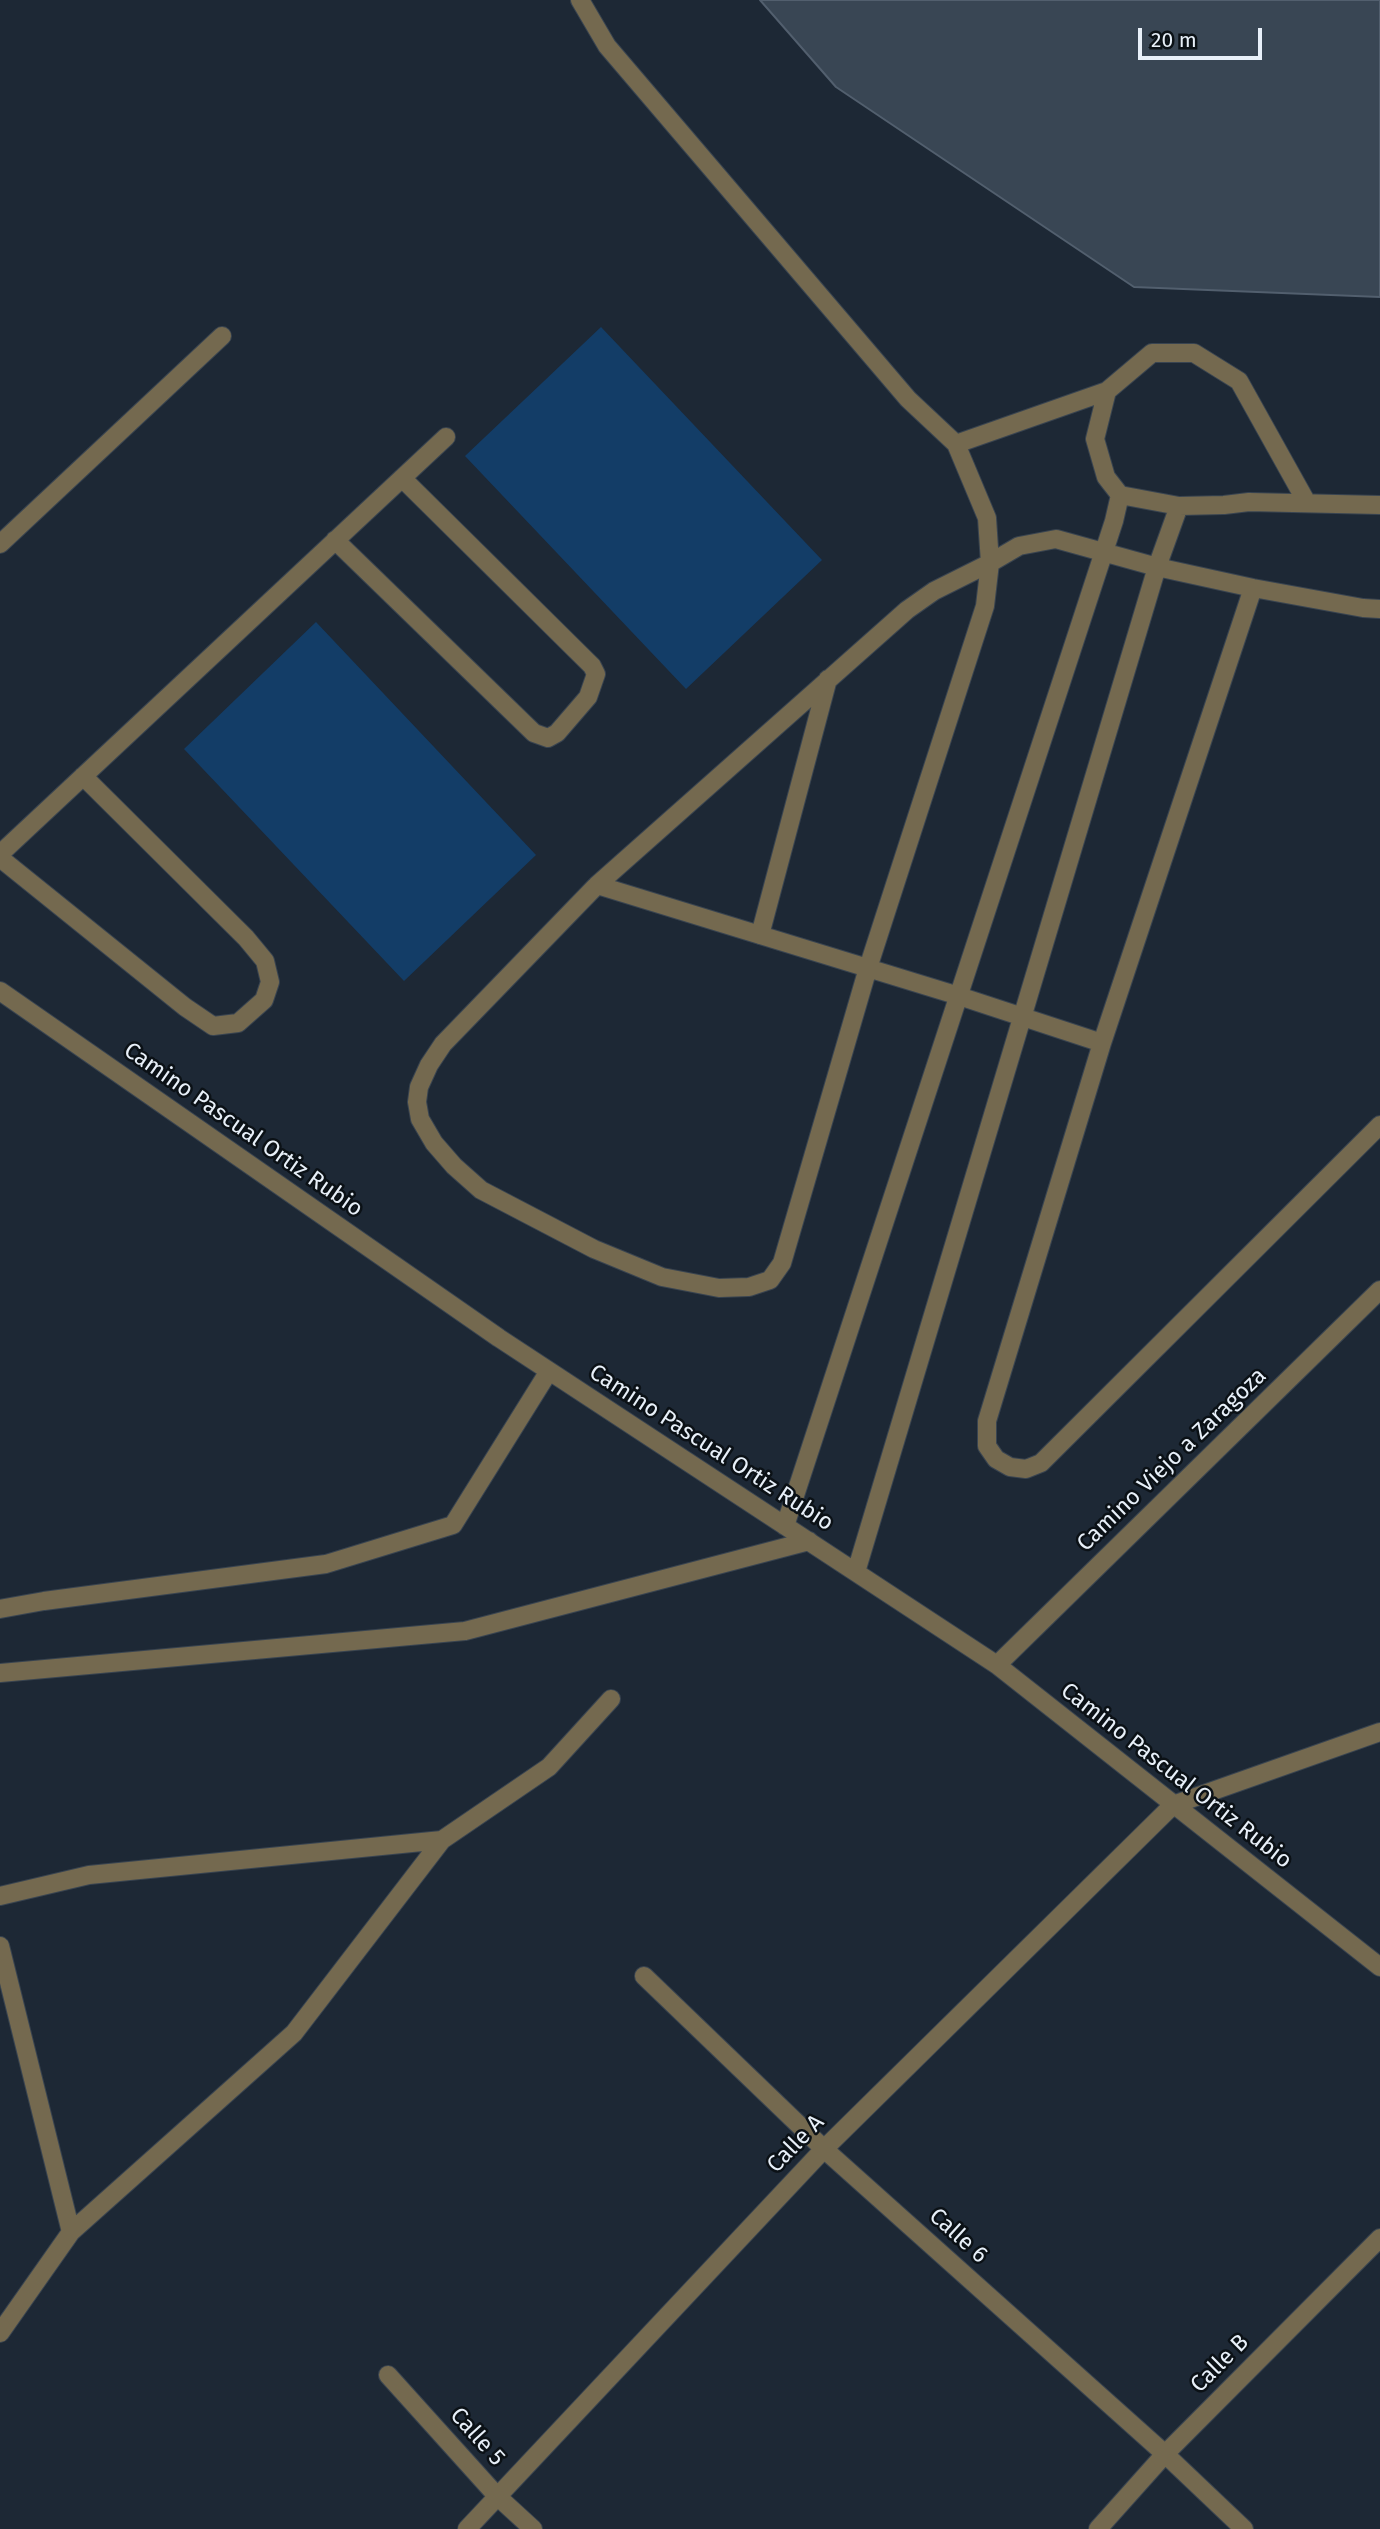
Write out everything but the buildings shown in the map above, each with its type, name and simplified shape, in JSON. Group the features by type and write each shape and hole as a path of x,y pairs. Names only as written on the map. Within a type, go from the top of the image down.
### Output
{"street":[{"path":"580,0 607,46 908,399 956,444 987,517 990,563 985,606 868,968 782,1263 770,1280 749,1287 719,1288 662,1277 594,1249 481,1190 454,1166 434,1143 420,1119 417,1102 419,1087 443,1044 597,885 907,610 934,591 990,563 1019,546 1056,539 1157,567 1253,588 1380,609"},
{"path":"0,544 222,337"},
{"path":"956,444 1107,391 1152,353 1194,353 1239,381 1307,503"},
{"path":"1107,391 1095,439 1106,477 1120,495 1179,506 1249,502 1380,505"},
{"path":"83,776 246,938 265,961 270,982 264,1000 238,1023 213,1026 185,1007 0,856 83,776 446,437"},
{"path":"335,540 534,733 548,738 556,733 588,697 596,674 592,666 402,478"},
{"path":"785,1526 1120,495"},
{"path":"856,1572 1157,567 1179,506"},
{"path":"1253,588 1102,1043 987,1421 987,1446 996,1459 1010,1467 1026,1469 1041,1463 1380,1125"},
{"path":"760,934 828,680"},
{"path":"597,885 959,996 1102,1043"},
{"name":"Camino Pascual Ortiz Rubio","path":"0,991 549,1371 997,1665 1380,1967"},
{"name":"Camino Viejo a Zaragoza","path":"997,1665 1380,1290"},
{"path":"0,1609 326,1564 453,1525 549,1371"},
{"path":"0,1673 465,1631 809,1541"},
{"path":"0,2333 71,2232 294,2033 442,1840 549,1767 611,1699"},
{"path":"1173,1805 1380,1732"},
{"name":"Calle A","path":"467,2529 824,2149 1173,1805"},
{"path":"0,1896 89,1875 442,1840"},
{"path":"0,1946 71,2232"},
{"name":"Calle 6","path":"644,1976 824,2149 1165,2454 1244,2529"},
{"name":"Calle B","path":"1098,2529 1165,2454 1380,2238"},
{"name":"Calle 5","path":"388,2375 497,2496 533,2529"}],"shaded area":[{"path":"601,327 822,560 686,689 465,456"},
{"path":"316,622 536,855 404,981 184,749"}]}
